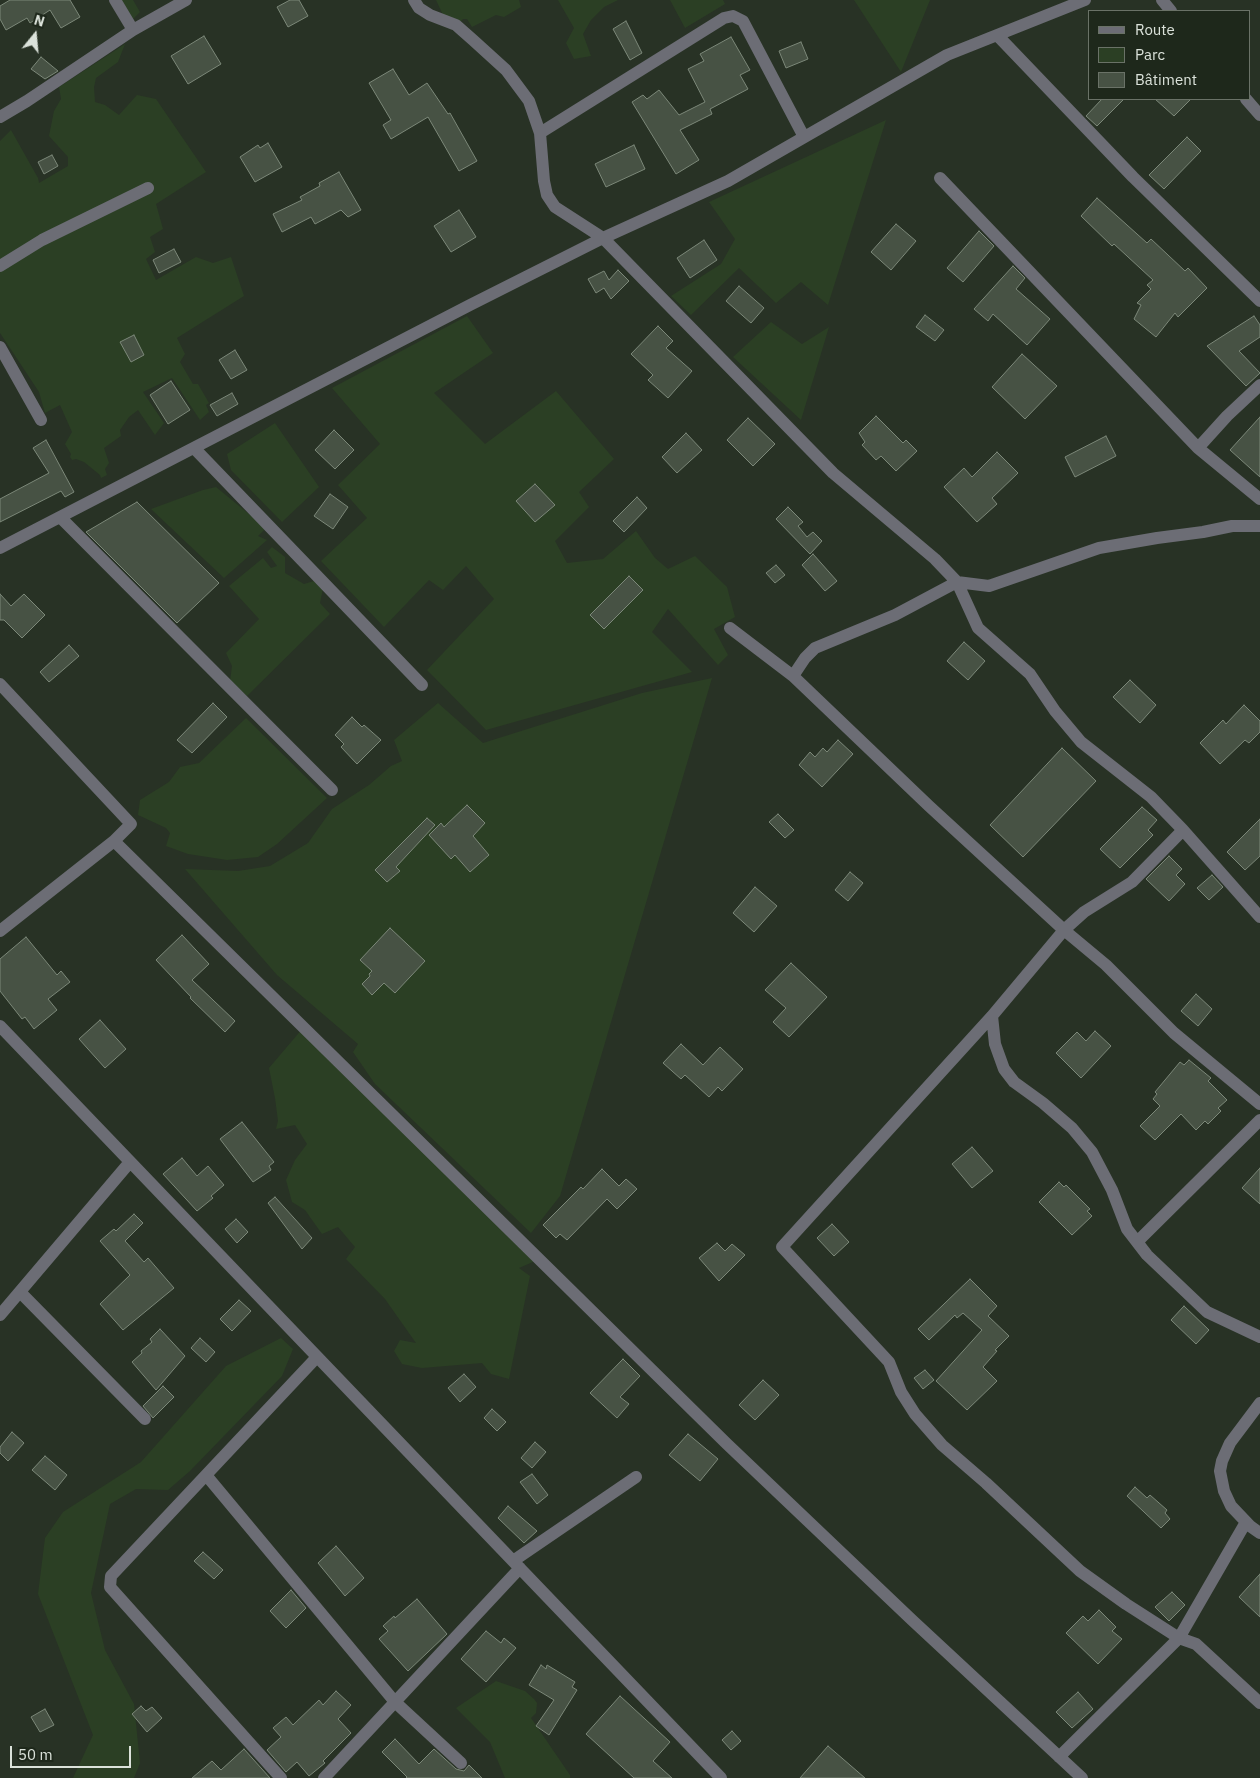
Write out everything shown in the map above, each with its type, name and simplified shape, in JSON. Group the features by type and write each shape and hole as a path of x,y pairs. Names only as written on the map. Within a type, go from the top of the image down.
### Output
{"street":[{"path":"115,0 133,30"},
{"path":"0,117 28,101 133,30 186,0"},
{"path":"414,0 419,8 430,15 456,26 506,70 529,101 540,133 547,195 555,207 603,238 833,473 935,559 957,582 978,628 1030,674 1054,711 1081,742 1151,797 1260,916"},
{"path":"0,548 62,518 461,309 603,238 728,181 947,55 1086,0"},
{"path":"1162,0 1170,10"},
{"path":"540,133 724,18 733,16 743,20 804,137"},
{"path":"996,35 1133,177 1260,301"},
{"path":"1247,100 1260,115"},
{"path":"940,178 1198,448 1260,499"},
{"path":"0,266 42,240 148,188"},
{"path":"0,347 41,420"},
{"path":"1198,448 1227,416 1260,385"},
{"path":"195,449 422,685"},
{"path":"62,518 332,790"},
{"path":"793,676 805,658 815,648 896,615 957,582 989,586 1099,548 1232,526 1260,526"},
{"path":"730,628 793,676 928,806 1064,930 1106,965 1174,1033 1260,1104"},
{"path":"0,684 131,824 114,841 0,931"},
{"path":"1183,830 1132,882 1084,912 1064,930 992,1016 782,1247 889,1362 900,1392 915,1414 942,1445 986,1483 1080,1571 1126,1604 1179,1638 1196,1644 1260,1703"},
{"path":"114,841 727,1444 1082,1778"},
{"path":"992,1016 995,1044 1004,1069 1014,1082 1043,1103 1072,1128 1092,1152 1112,1190 1128,1229 1147,1255 1207,1312 1260,1337"},
{"path":"0,1026 721,1778"},
{"path":"1137,1242 1260,1120"},
{"path":"0,1315 130,1162"},
{"path":"20,1292 145,1419"},
{"path":"281,1778 110,1587 111,1576 317,1357"},
{"path":"1260,1403 1230,1443 1222,1461 1220,1472 1224,1491 1231,1506 1260,1534"},
{"path":"206,1475 395,1702 461,1762"},
{"path":"324,1778 395,1702 517,1564 636,1477"},
{"path":"1059,1757 1179,1638 1246,1522"}],"green space":[{"path":"121,0 133,0 140,12 133,19"},
{"path":"436,0 519,0 521,7 504,17 496,15 472,27 467,19 463,19 458,24 443,15"},
{"path":"558,0 618,0 604,7 591,20 583,34 591,56 574,59 566,43 574,28"},
{"path":"670,0 723,0 725,4 685,28"},
{"path":"854,0 930,0 901,72"},
{"path":"125,44 118,62 96,78 94,87 95,102 105,105 119,115 137,95 156,99 206,172 156,204 163,229 150,237 155,252 146,259 156,280 196,257 213,263 231,257 244,296 177,338 185,354 180,362 193,384 198,384 209,403 206,405 209,412 200,420 172,378 143,392 164,423 155,435 138,410 129,417 120,430 121,436 104,448 109,463 105,469 107,475 101,478 84,462 76,459 72,460 65,444 72,432 60,405 45,413 39,392 0,333 0,141 11,130 39,183 68,166 68,157 49,136 54,111 61,99 59,87"},
{"path":"886,120 828,305 801,282 776,303 739,268 691,315 671,296 721,264 735,239 709,202"},
{"path":"467,316 493,353 434,393 485,444 556,391 614,459 579,492 589,507 555,541 567,563 603,559 636,531 655,558 668,569 695,556 727,587 735,617 714,629 728,655 718,665 668,609 652,632 692,672 486,730 427,670 494,599 466,566 443,590 429,580 384,627 321,561 367,518 338,485 380,444 332,388"},
{"path":"771,322 802,344 829,327 801,420 733,357"},
{"path":"275,423 319,487 282,522 231,470 227,454"},
{"path":"216,487 266,528 258,536 267,540 224,578 151,509"},
{"path":"272,547 285,557 285,573 304,584 314,581 323,588 320,603 330,614 247,696 230,681 232,666 226,653 259,619 229,586 263,558 271,568 277,566 267,552"},
{"path":"712,678 560,1196 531,1233 375,1084 353,1052 358,1044 277,975 185,869 238,871 270,866 308,843 332,809 369,785 391,766 402,761 394,740 438,703 483,743 642,693"},
{"path":"246,718 327,798 277,844 258,857 227,860 188,854 166,846 170,833 166,828 138,815 140,800 169,782 180,767 199,763"},
{"path":"303,1028 542,1258 519,1268 530,1276 509,1379 491,1374 482,1363 422,1368 402,1364 394,1351 400,1340 416,1343 385,1299 346,1259 355,1247 338,1227 322,1234 305,1210 292,1202 286,1180 295,1160 307,1144 295,1125 276,1129 278,1121 269,1068"},
{"path":"281,1338 293,1349 282,1376 190,1471 168,1490 136,1489 110,1504 91,1593 105,1650 134,1704 140,1763 134,1778 73,1778 93,1735 38,1594 45,1538 63,1512 141,1462 226,1366"},
{"path":"496,1681 525,1691 534,1699 537,1703 536,1713 531,1718 570,1775 570,1778 505,1778 490,1742 456,1708"}],"building":[{"path":"10,0 70,0 80,17 61,28 50,10 30,23 27,18 6,30 0,19 0,6"},
{"path":"290,0 299,0 308,16 288,27 277,7"},
{"path":"626,21 642,53 630,60 613,29"},
{"path":"204,36 221,64 188,84 171,56"},
{"path":"731,37 750,70 740,75 748,89 710,109 712,114 680,130 699,160 676,174 632,102 643,95 647,99 659,90 679,115 705,102 688,69 704,61 700,54"},
{"path":"801,42 808,59 786,68 779,51"},
{"path":"41,57 58,71 45,79 31,69"},
{"path":"393,69 409,95 427,83 448,114 450,113 477,161 459,171 428,117 391,139 383,125 391,120 369,83"},
{"path":"1101,100 1123,100 1097,126 1086,116"},
{"path":"1156,100 1190,100 1174,116"},
{"path":"1187,137 1201,151 1164,189 1149,175"},
{"path":"268,143 282,167 255,182 240,157 258,145 260,148"},
{"path":"634,145 645,169 606,187 595,164"},
{"path":"52,155 58,166 44,174 38,162"},
{"path":"339,172 361,210 348,217 341,210 315,224 311,217 282,232 273,214 302,200 300,197 320,186 319,183"},
{"path":"1097,198 1147,243 1151,239 1185,271 1188,268 1207,288 1178,317 1175,313 1156,337 1134,319 1141,305 1137,303 1151,289 1147,285 1153,280 1114,244 1112,246 1081,216"},
{"path":"459,210 476,237 451,252 434,226"},
{"path":"896,224 916,241 891,270 871,252"},
{"path":"979,231 994,246 963,282 947,268"},
{"path":"704,240 717,260 690,278 677,258"},
{"path":"174,249 181,262 159,273 153,260"},
{"path":"1013,266 1025,278 1016,289 1050,319 1027,345 993,314 988,321 974,309"},
{"path":"618,270 629,281 611,299 604,288 596,293 588,279 604,271 609,280"},
{"path":"739,286 764,308 751,323 726,301"},
{"path":"925,315 944,330 935,341 916,327"},
{"path":"1254,316 1260,325 1260,337 1239,351 1260,373 1246,386 1207,346"},
{"path":"658,326 673,341 666,348 692,371 668,398 648,380 653,375 631,354"},
{"path":"134,335 144,355 131,362 120,342"},
{"path":"235,350 247,370 231,379 219,360"},
{"path":"1022,354 1057,386 1025,419 992,387"},
{"path":"171,381 190,410 168,424 150,395"},
{"path":"232,393 238,404 217,416 210,405"},
{"path":"876,416 903,443 906,440 917,451 896,471 881,456 876,460 862,445 865,442 859,433"},
{"path":"1260,417 1260,477 1230,450"},
{"path":"748,418 775,444 753,466 727,440"},
{"path":"334,430 354,450 335,469 315,450"},
{"path":"686,433 702,450 677,473 662,457"},
{"path":"1106,436 1116,456 1075,477 1065,457"},
{"path":"46,440 74,492 65,497 61,491 0,522 0,499 49,473 33,448"},
{"path":"997,452 1018,473 992,498 997,504 977,522 944,487 964,468 972,477"},
{"path":"535,484 555,505 535,522 516,501"},
{"path":"330,494 348,507 333,529 314,516"},
{"path":"637,497 647,508 624,532 613,521"},
{"path":"137,502 219,583 177,623 86,532"},
{"path":"788,507 803,522 798,526 807,537 813,532 822,541 810,554 776,519"},
{"path":"813,554 837,581 825,591 802,565"},
{"path":"776,565 785,575 775,583 766,573"},
{"path":"629,576 643,590 604,629 590,615"},
{"path":"0,594 11,606 24,594 45,615 22,638 4,620 0,620"},
{"path":"964,642 985,661 968,680 947,661"},
{"path":"69,645 79,656 49,682 40,672"},
{"path":"1130,680 1156,705 1140,723 1113,697"},
{"path":"213,703 227,717 192,753 177,740"},
{"path":"1244,705 1260,721 1260,732 1249,743 1245,740 1220,764 1200,743 1223,720 1226,724"},
{"path":"352,717 362,727 364,725 381,740 357,764 341,747 344,744 335,735"},
{"path":"838,740 853,754 822,787 799,765 810,752 815,757 823,748 827,752"},
{"path":"1062,748 1096,781 1023,857 990,825"},
{"path":"467,805 485,823 473,836 489,855 470,872 455,855 451,859 429,835 441,823 444,827"},
{"path":"1142,807 1157,820 1148,830 1153,835 1120,868 1100,849"},
{"path":"778,814 794,830 785,838 769,822"},
{"path":"427,818 435,825 396,867 400,871 387,882 375,870"},
{"path":"1260,819 1260,856 1245,870 1227,852"},
{"path":"1169,856 1182,869 1176,875 1185,884 1169,901 1146,879"},
{"path":"850,872 863,883 848,901 835,890"},
{"path":"1212,875 1223,887 1209,900 1197,888"},
{"path":"755,887 777,906 754,932 733,913"},
{"path":"390,928 425,961 395,993 384,983 372,995 362,984 372,971 360,960"},
{"path":"182,935 209,964 192,980 235,1021 225,1032 190,998 156,960"},
{"path":"26,937 57,975 61,971 70,982 48,999 57,1010 34,1029 25,1017 22,1019 0,991 0,959"},
{"path":"791,963 827,997 789,1037 773,1022 786,1008 765,990"},
{"path":"1196,994 1212,1009 1198,1026 1181,1011"},
{"path":"100,1020 126,1049 105,1068 79,1039"},
{"path":"1095,1031 1111,1046 1081,1078 1056,1053 1077,1032 1086,1041"},
{"path":"681,1044 703,1065 720,1047 743,1069 722,1091 718,1087 709,1097 685,1075 681,1079 663,1063"},
{"path":"1189,1060 1211,1078 1208,1081 1227,1100 1218,1108 1221,1111 1208,1124 1205,1121 1196,1130 1181,1114 1155,1140 1140,1126 1160,1106 1153,1099 1157,1094 1155,1092 1180,1062 1184,1065"},
{"path":"242,1122 274,1162 269,1166 271,1170 253,1182 220,1139"},
{"path":"972,1147 993,1171 972,1188 952,1164"},
{"path":"182,1158 197,1176 208,1166 224,1185 211,1196 213,1198 197,1211 163,1174"},
{"path":"1260,1168 1260,1204 1242,1188"},
{"path":"602,1169 619,1186 626,1179 637,1189 617,1209 607,1199 567,1240 560,1234 556,1238 543,1225"},
{"path":"1059,1182 1064,1187 1066,1185 1090,1209 1087,1211 1092,1216 1072,1235 1039,1202"},
{"path":"275,1197 312,1238 302,1249 268,1203"},
{"path":"134,1214 143,1223 125,1241 144,1262 148,1258 174,1288 123,1330 100,1304 130,1275 100,1241 114,1229 116,1231"},
{"path":"236,1219 248,1232 237,1243 225,1229"},
{"path":"832,1224 849,1242 834,1256 817,1238"},
{"path":"717,1243 725,1251 732,1244 745,1255 719,1281 699,1258"},
{"path":"970,1279 997,1306 988,1316 1009,1336 995,1350 997,1351 983,1367 997,1381 967,1410 936,1381 982,1330 963,1313 957,1318 955,1315 929,1340 918,1329"},
{"path":"239,1300 251,1311 232,1331 220,1319"},
{"path":"1184,1306 1209,1330 1196,1344 1171,1320"},
{"path":"160,1329 185,1356 156,1390 132,1362 152,1342 150,1339"},
{"path":"200,1338 215,1352 206,1362 191,1348"},
{"path":"623,1359 640,1376 620,1397 629,1404 617,1418 590,1393"},
{"path":"925,1370 934,1380 923,1389 914,1378"},
{"path":"464,1374 476,1387 460,1402 448,1388"},
{"path":"763,1380 779,1395 755,1420 739,1405"},
{"path":"163,1386 174,1397 153,1418 143,1406"},
{"path":"492,1409 506,1422 497,1431 484,1418"},
{"path":"12,1432 24,1443 8,1461 0,1453 0,1447"},
{"path":"688,1434 718,1459 700,1481 669,1455"},
{"path":"535,1442 546,1452 532,1468 521,1458"},
{"path":"45,1456 67,1475 55,1490 32,1470"},
{"path":"532,1474 548,1495 537,1504 520,1482"},
{"path":"1135,1487 1147,1498 1150,1495 1167,1510 1165,1513 1170,1519 1161,1528 1127,1496"},
{"path":"508,1506 537,1531 524,1543 498,1518"},
{"path":"336,1546 364,1578 345,1596 318,1563"},
{"path":"203,1552 223,1570 214,1579 194,1561"},
{"path":"1260,1574 1260,1617 1239,1597"},
{"path":"291,1590 306,1608 286,1628 270,1611"},
{"path":"1172,1592 1185,1605 1169,1621 1155,1607"},
{"path":"417,1599 447,1634 408,1671 379,1639 388,1631 383,1626"},
{"path":"1099,1610 1116,1627 1112,1631 1122,1639 1098,1664 1066,1633 1083,1616 1088,1621"},
{"path":"486,1631 501,1643 504,1638 516,1648 486,1682 461,1659"},
{"path":"541,1665 546,1669 547,1665 575,1682 572,1687 577,1690 549,1735 536,1726 554,1700 529,1685"},
{"path":"336,1691 351,1705 338,1719 351,1733 323,1761 325,1763 309,1776 297,1762 286,1772 267,1750 281,1737 273,1728 286,1717 293,1725 319,1700 323,1705"},
{"path":"1078,1692 1093,1709 1072,1728 1056,1712"},
{"path":"620,1696 670,1742 653,1761 672,1778 634,1778 586,1734"},
{"path":"141,1706 146,1711 152,1707 162,1718 147,1732 132,1714"},
{"path":"45,1709 54,1725 40,1732 31,1717"},
{"path":"732,1731 741,1741 731,1750 722,1740"},
{"path":"395,1739 419,1764 434,1749 456,1769 464,1771 469,1765 482,1778 406,1778 382,1752"},
{"path":"828,1746 865,1778 800,1778"},
{"path":"244,1749 270,1778 192,1778 212,1761 221,1770"}]}
